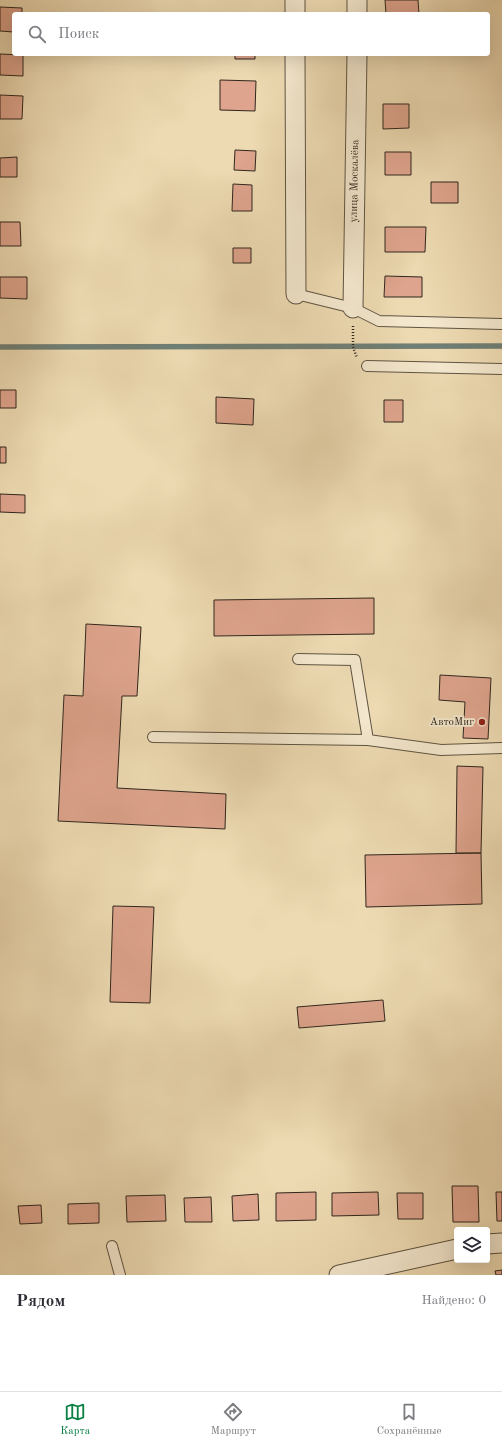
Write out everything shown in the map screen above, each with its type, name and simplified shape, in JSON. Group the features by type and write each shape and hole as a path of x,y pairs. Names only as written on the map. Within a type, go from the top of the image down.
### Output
{"street":[{"path":"295,0 295,12"},
{"path":"357,0 357,12"},
{"path":"295,56 296,294"},
{"name":"улица Москалёва","path":"353,308 356,56"},
{"path":"490,1244 502,1243"},
{"path":"339,1275 454,1250"}],"lane":[{"path":"296,294 353,308 379,322 502,324"},
{"path":"367,366 502,369"},
{"path":"298,659 355,660 368,740"},
{"path":"153,737 368,740 441,750 502,748"},
{"path":"112,1246 120,1275"}],"path":[{"path":"353,308 353,347 356,357 367,366"}],"building":[{"path":"385,0 418,0 419,12 386,12"},
{"path":"0,7 22,8 22,12 12,12 12,32 0,31"},
{"path":"0,54 23,56 23,76 0,75"},
{"path":"235,56 255,56 255,59 235,59"},
{"path":"220,80 256,81 255,111 220,110"},
{"path":"0,95 23,96 22,119 0,119"},
{"path":"383,104 409,104 409,128 383,129"},
{"path":"235,150 256,151 255,171 234,170"},
{"path":"385,152 411,152 411,175 385,175"},
{"path":"17,157 17,177 0,177 0,158"},
{"path":"431,182 458,182 458,203 431,203"},
{"path":"233,184 252,185 252,211 232,211"},
{"path":"0,222 20,222 21,246 0,246"},
{"path":"385,227 426,227 425,252 385,252"},
{"path":"233,248 251,248 251,263 233,263"},
{"path":"385,276 422,277 422,297 384,297"},
{"path":"0,277 27,277 27,299 0,298"},
{"path":"0,390 16,390 16,408 0,408"},
{"path":"216,397 254,399 253,425 216,423"},
{"path":"384,400 403,400 403,422 384,422"},
{"path":"0,447 6,447 6,463 0,463"},
{"path":"0,494 25,495 25,513 0,512"},
{"path":"374,598 374,634 214,636 214,600"},
{"path":"86,624 141,627 137,696 122,696 117,788 226,794 225,829 58,821 64,695 83,696"},
{"path":"440,675 491,678 488,739 463,738 465,702 439,700"},
{"path":"457,766 483,767 481,853 456,853"},
{"path":"481,853 482,904 366,907 365,855"},
{"path":"113,906 154,907 150,1003 110,1002"},
{"path":"383,1000 385,1021 299,1028 297,1007"},
{"path":"452,1186 478,1186 479,1222 453,1222"},
{"path":"316,1192 316,1220 276,1221 276,1193"},
{"path":"378,1192 379,1215 332,1216 332,1193"},
{"path":"496,1192 502,1192 502,1221 497,1221"},
{"path":"397,1193 423,1193 423,1219 398,1219"},
{"path":"258,1194 259,1220 233,1221 232,1196"},
{"path":"165,1195 166,1221 127,1222 126,1196"},
{"path":"211,1197 212,1222 185,1222 184,1198"},
{"path":"99,1203 99,1223 68,1224 68,1204"},
{"path":"41,1205 42,1223 20,1224 18,1206"},
{"path":"502,1270 502,1275 496,1275 495,1271"}],"waterway":[{"path":"0,347 502,346"}],"place":[{"name":"АвтоМиг","path":"482,722"}]}
